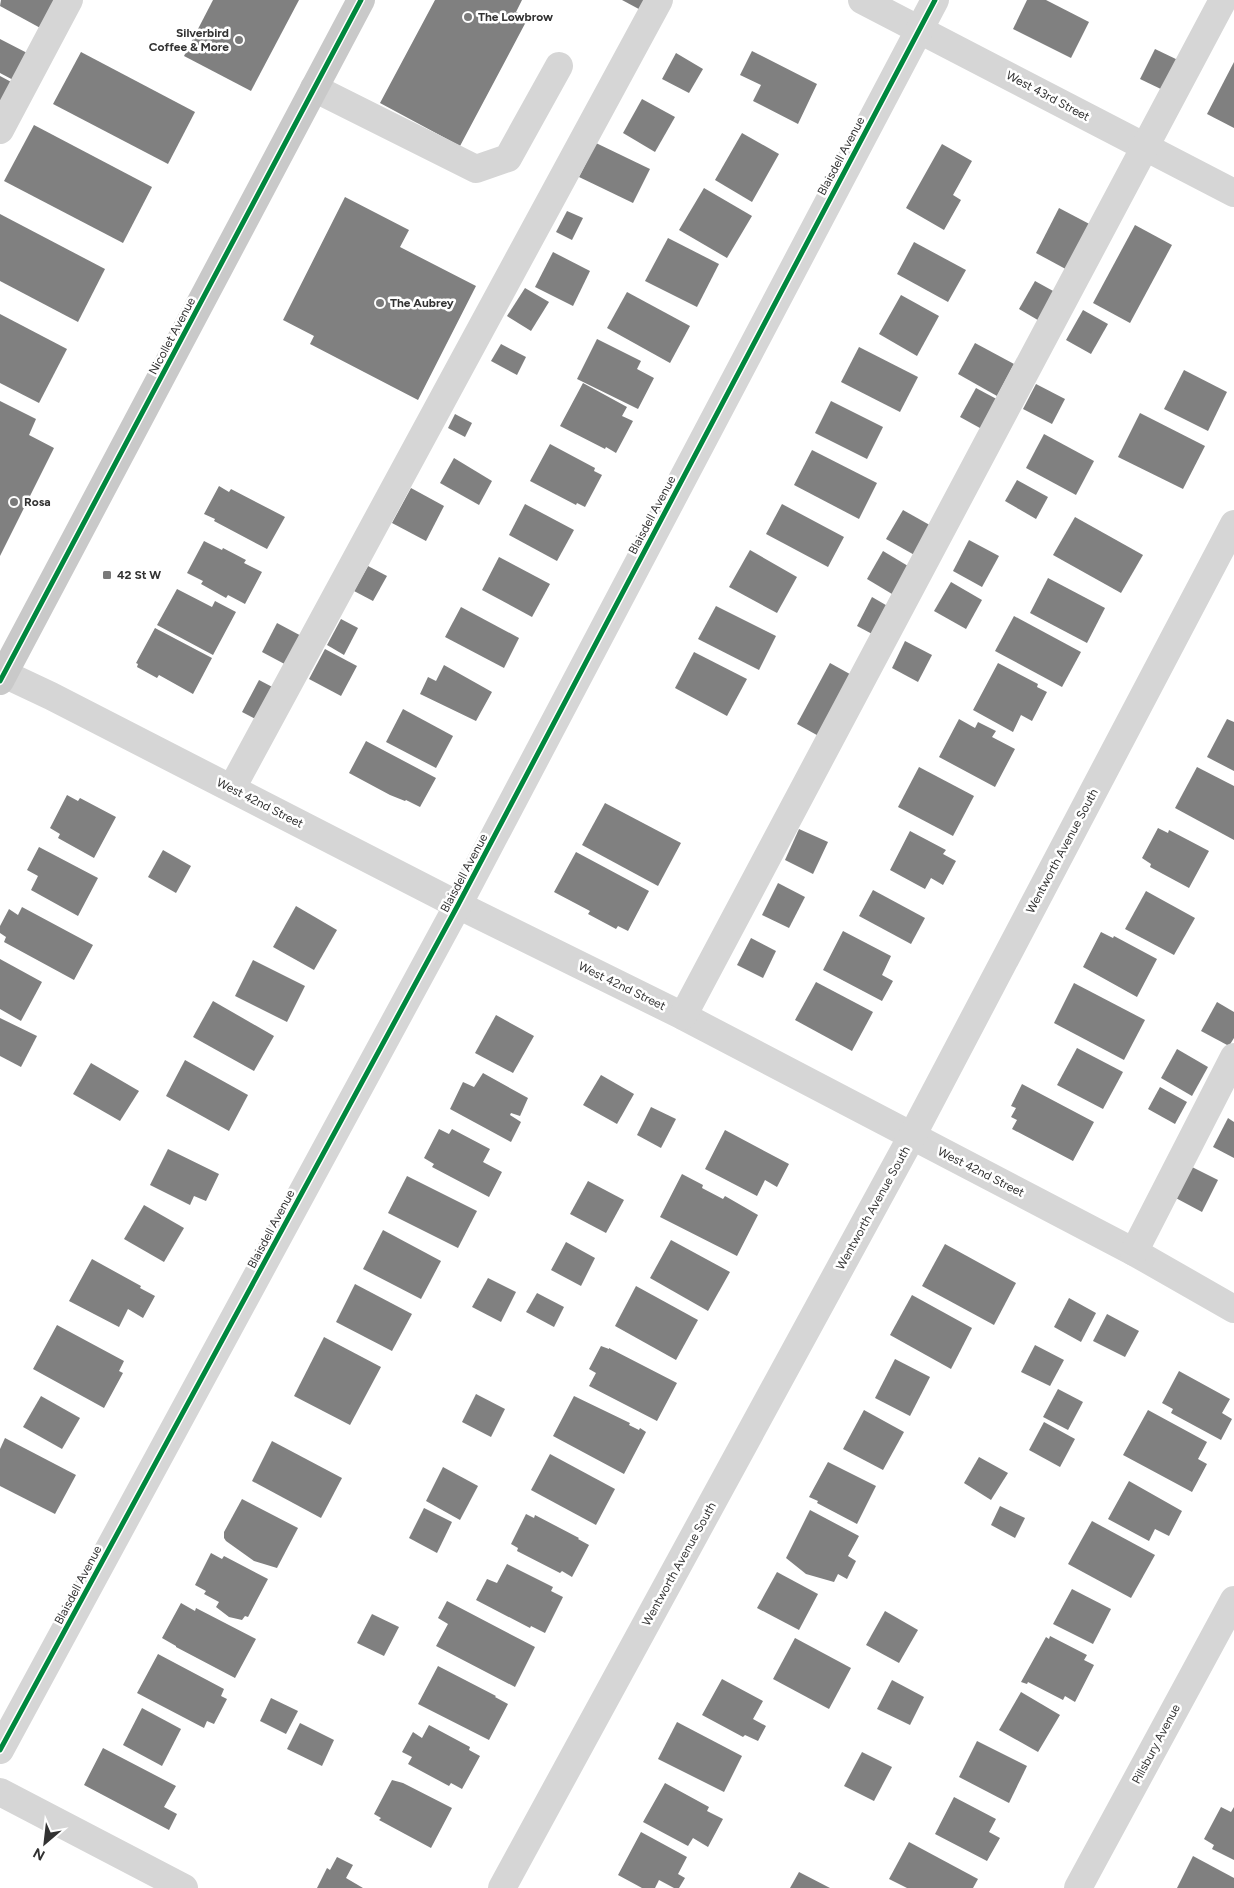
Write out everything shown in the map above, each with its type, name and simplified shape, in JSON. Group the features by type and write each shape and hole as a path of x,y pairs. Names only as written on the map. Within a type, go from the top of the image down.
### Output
{"main road":[{"name":"Nicollet Avenue","path":"1,676 361,0"}],"street":[{"path":"0,130 69,0"},
{"path":"232,788 659,0"},
{"name":"West 43rd Street","path":"862,0 1234,193"},
{"name":"Blaisdell Avenue","path":"0,1750 458,905 935,0"},
{"path":"683,1016 1223,0"},
{"path":"314,88 476,169 508,158 559,66"},
{"name":"Wentworth Avenue South","path":"502,1888 912,1136 1234,524"},
{"name":"West 42nd Street","path":"1,676 51,696 458,905 683,1016 1134,1252 1234,1309"},
{"path":"1134,1252 1234,1057"},
{"name":"Pillsbury Avenue","path":"1078,1888 1234,1600"},
{"path":"0,1792 184,1888"}],"building":[{"path":"1,0 59,0 44,30 0,6"},
{"path":"213,0 299,0 251,91 184,56"},
{"path":"435,0 522,0 516,12 528,18 460,146 380,103"},
{"path":"622,0 658,0 650,15"},
{"path":"1027,0 1046,0 1089,22 1071,58 1013,29"},
{"path":"0,39 31,55 17,82 0,73"},
{"path":"1155,49 1180,61 1165,91 1140,79"},
{"path":"752,51 817,84 798,124 753,101 761,85 740,75"},
{"path":"81,52 195,112 168,164 53,104"},
{"path":"676,53 703,69 689,93 662,79"},
{"path":"1234,62 1234,128 1207,114"},
{"path":"0,76 15,84 0,113"},
{"path":"642,99 675,117 655,152 623,133"},
{"path":"34,125 152,187 123,243 4,181"},
{"path":"742,133 779,154 752,202 715,180"},
{"path":"596,143 650,169 633,203 579,177"},
{"path":"942,144 972,161 953,195 961,200 944,230 906,208"},
{"path":"704,188 752,216 727,258 679,230"},
{"name":"The Aubrey","path":"345,197 409,230 400,247 476,286 418,400 310,344 314,336 283,320"},
{"path":"1059,208 1097,228 1073,273 1036,253"},
{"path":"567,211 583,218 572,240 556,232"},
{"path":"0,214 105,269 78,322 0,281"},
{"path":"1135,225 1172,245 1130,323 1093,303"},
{"path":"668,238 719,264 697,307 645,281"},
{"path":"914,242 966,270 948,302 897,274"},
{"path":"553,252 590,271 573,306 535,287"},
{"path":"1035,281 1064,297 1048,326 1019,309"},
{"path":"525,288 549,302 531,331 507,316"},
{"path":"627,292 690,326 670,363 607,328"},
{"path":"901,295 939,316 917,356 879,334"},
{"path":"1083,310 1108,324 1091,354 1066,340"},
{"path":"0,314 67,349 39,403 0,383"},
{"path":"597,339 641,361 637,369 654,378 638,409 577,379"},
{"path":"975,343 1014,364 997,396 958,374"},
{"path":"501,344 526,357 517,375 491,361"},
{"path":"859,347 918,377 900,412 841,382"},
{"path":"1184,370 1227,392 1208,431 1164,409"},
{"path":"583,383 627,407 622,416 633,421 616,453 560,426"},
{"path":"1036,384 1065,399 1052,424 1023,409"},
{"path":"976,388 1004,403 989,433 960,417"},
{"name":"Rosa","path":"0,401 36,419 29,435 54,448 0,556"},
{"path":"831,401 883,427 867,459 815,433"},
{"path":"1140,413 1205,446 1183,489 1118,457"},
{"path":"455,414 472,423 465,437 448,428"},
{"path":"1044,434 1094,461 1076,495 1026,468"},
{"path":"550,444 595,468 594,471 602,475 585,507 577,503 576,505 530,481"},
{"path":"812,450 877,483 859,519 794,485"},
{"path":"454,458 492,481 479,505 440,483"},
{"path":"1017,480 1048,497 1036,519 1005,501"},
{"path":"219,486 229,492 231,489 285,517 267,549 204,514"},
{"path":"411,488 444,506 426,541 392,523"},
{"path":"525,504 574,530 557,561 509,535"},
{"path":"782,504 844,537 828,567 766,534"},
{"path":"903,510 935,528 918,557 886,539"},
{"path":"1075,517 1143,555 1121,593 1053,555"},
{"path":"969,540 999,556 982,587 953,571"},
{"path":"204,541 246,560 244,563 262,572 245,604 228,595 226,598 201,584 203,581 187,573"},
{"path":"750,550 797,577 777,613 729,587"},
{"path":"883,551 913,569 897,597 867,579"},
{"path":"499,557 550,584 532,617 482,590"},
{"path":"368,566 387,576 373,601 354,591"},
{"path":"1048,578 1105,608 1087,643 1030,613"},
{"path":"951,582 982,600 966,629 934,611"},
{"path":"177,589 212,607 215,601 236,612 213,655 157,625"},
{"path":"872,597 891,608 876,636 857,626"},
{"path":"716,606 776,636 759,670 698,639"},
{"path":"461,607 519,638 504,668 445,637"},
{"path":"1014,616 1081,652 1062,687 995,651"},
{"path":"341,619 358,628 344,655 327,645"},
{"path":"277,623 307,639 292,668 262,652"},
{"path":"155,628 212,658 193,694 159,675 157,678 137,667 138,664 136,663"},
{"path":"905,641 932,655 918,682 892,668"},
{"path":"325,649 357,666 341,696 309,679"},
{"path":"694,652 747,679 727,716 675,688"},
{"path":"830,663 857,678 824,739 797,724"},
{"path":"998,663 1038,684 1037,687 1047,692 1032,721 1021,715 1013,732 973,710"},
{"path":"444,665 492,692 476,721 420,694 428,677 436,681"},
{"path":"259,680 280,691 263,723 242,712"},
{"path":"403,709 453,736 436,768 386,742"},
{"path":"959,719 975,728 978,722 996,731 992,737 1015,749 995,787 939,757"},
{"path":"1227,719 1234,722 1234,771 1207,757"},
{"path":"366,741 436,778 420,807 390,795 349,773"},
{"path":"919,767 974,796 953,836 898,807"},
{"path":"1197,767 1234,786 1234,840 1175,808"},
{"path":"67,795 78,801 80,798 116,817 94,858 58,838 60,834 50,828"},
{"path":"605,803 681,843 658,886 582,845"},
{"path":"1158,828 1168,833 1169,830 1209,851 1189,888 1150,867 1151,864 1142,858"},
{"path":"799,829 828,842 813,874 785,860"},
{"path":"910,831 946,850 943,854 956,861 943,885 931,878 925,889 890,870"},
{"path":"39,847 98,878 78,916 31,890 38,876 27,870"},
{"path":"163,850 191,866 176,893 148,877"},
{"path":"576,852 649,891 628,931 618,926 616,929 588,914 590,911 554,892"},
{"path":"778,883 805,897 789,928 762,915"},
{"path":"873,890 925,918 911,944 859,916"},
{"path":"1146,891 1195,918 1174,955 1125,929"},
{"path":"296,906 337,930 314,970 273,947"},
{"path":"22,907 93,945 74,980 4,942 6,937 0,933 0,926 9,909 18,915"},
{"path":"843,931 891,956 882,975 893,981 882,1001 823,970"},
{"path":"1101,932 1113,938 1114,936 1157,959 1137,997 1083,967"},
{"path":"751,938 776,951 763,978 737,965"},
{"path":"0,959 42,982 21,1021 0,1009"},
{"path":"253,960 305,986 287,1022 235,996"},
{"path":"816,982 873,1012 852,1051 795,1020"},
{"path":"1074,983 1145,1020 1124,1060 1054,1023"},
{"path":"213,1001 274,1036 254,1071 193,1037"},
{"path":"1217,1002 1234,1012 1234,1038 1229,1046 1201,1031"},
{"path":"496,1015 534,1036 513,1073 475,1053"},
{"path":"0,1018 37,1036 21,1067 0,1056"},
{"path":"1077,1048 1123,1072 1103,1109 1057,1085"},
{"path":"1177,1049 1208,1067 1192,1096 1161,1078"},
{"path":"185,1060 248,1095 229,1131 166,1096"},
{"path":"91,1063 139,1091 120,1121 73,1094"},
{"path":"483,1073 528,1098 520,1116 511,1113 510,1115 521,1122 511,1142 450,1109 463,1082 474,1087"},
{"path":"601,1075 634,1094 617,1124 583,1105"},
{"path":"1022,1084 1094,1122 1073,1161 1012,1129 1017,1120 1011,1117 1016,1108 1011,1106"},
{"path":"1160,1087 1187,1102 1175,1124 1148,1109"},
{"path":"651,1107 676,1119 661,1148 637,1135"},
{"path":"1228,1118 1234,1122 1234,1158 1213,1147"},
{"path":"439,1129 449,1134 452,1129 490,1149 483,1162 502,1172 489,1197 432,1167 434,1164 424,1158"},
{"path":"725,1130 789,1164 777,1187 765,1180 757,1196 705,1169"},
{"path":"168,1149 219,1174 206,1201 194,1196 190,1205 150,1185"},
{"path":"1188,1165 1218,1180 1202,1212 1172,1196"},
{"path":"682,1174 703,1185 702,1188 723,1199 725,1196 758,1215 737,1256 660,1217"},
{"path":"407,1176 477,1211 458,1248 388,1213"},
{"path":"588,1181 624,1200 606,1233 570,1214"},
{"path":"144,1205 184,1228 164,1262 124,1239"},
{"path":"383,1230 441,1261 421,1299 363,1269"},
{"path":"671,1240 730,1272 708,1311 650,1278"},
{"path":"566,1242 595,1258 581,1286 551,1270"},
{"path":"945,1244 1016,1283 994,1325 922,1286"},
{"path":"92,1259 141,1286 140,1288 155,1296 143,1318 128,1309 119,1327 69,1301"},
{"path":"488,1278 516,1292 501,1322 472,1307"},
{"path":"355,1284 412,1314 392,1351 336,1322"},
{"path":"636,1286 698,1320 676,1360 615,1326"},
{"path":"537,1293 564,1307 554,1327 526,1312"},
{"path":"912,1295 972,1328 951,1369 890,1335"},
{"path":"1069,1298 1096,1313 1081,1342 1054,1327"},
{"path":"1107,1314 1139,1331 1125,1357 1093,1341"},
{"path":"57,1325 124,1361 119,1371 123,1373 104,1408 33,1369"},
{"path":"324,1337 381,1367 350,1425 294,1396"},
{"path":"1035,1345 1064,1360 1050,1386 1021,1372"},
{"path":"601,1346 609,1348 677,1383 657,1421 589,1386 596,1373 589,1369"},
{"path":"895,1359 930,1377 910,1416 875,1398"},
{"path":"1179,1371 1230,1399 1222,1413 1232,1419 1221,1440 1171,1413 1173,1409 1162,1403"},
{"path":"1058,1389 1083,1402 1068,1430 1043,1417"},
{"path":"476,1394 505,1409 491,1437 462,1422"},
{"path":"41,1396 80,1418 62,1449 23,1427"},
{"path":"574,1396 646,1432 624,1474 553,1436"},
{"path":"864,1410 904,1432 883,1470 843,1449"},
{"path":"1148,1410 1207,1442 1198,1459 1207,1464 1192,1492 1123,1455"},
{"path":"1044,1422 1075,1439 1060,1467 1029,1450"},
{"path":"5,1438 76,1475 55,1514 0,1486 0,1449"},
{"path":"272,1441 342,1478 321,1518 252,1481"},
{"path":"550,1454 615,1489 596,1525 531,1490"},
{"path":"979,1457 1008,1473 991,1500 964,1483"},
{"path":"828,1462 876,1486 857,1524 809,1497"},
{"path":"443,1467 478,1486 460,1520 426,1501"},
{"path":"1129,1481 1182,1511 1169,1536 1155,1529 1149,1541 1108,1519"},
{"path":"242,1499 298,1528 277,1568 254,1561 224,1538 224,1532"},
{"path":"1000,1506 1025,1518 1015,1538 991,1525"},
{"path":"424,1508 452,1522 437,1553 409,1538"},
{"path":"810,1510 859,1536 848,1556 856,1561 847,1579 838,1574 834,1582 806,1574 786,1558"},
{"path":"526,1514 534,1518 535,1515 589,1545 572,1577 562,1571 560,1573 517,1551 518,1548 511,1544"},
{"path":"1092,1521 1155,1555 1131,1598 1068,1564"},
{"path":"211,1553 222,1559 224,1556 268,1579 248,1617 245,1616 242,1620 229,1617 216,1607 219,1602 204,1594 206,1591 195,1585"},
{"path":"507,1564 553,1587 551,1591 563,1597 545,1633 531,1626 530,1628 476,1600 487,1579 497,1583"},
{"path":"777,1572 818,1594 799,1630 757,1608"},
{"path":"1072,1589 1111,1609 1093,1644 1053,1624"},
{"path":"447,1601 535,1647 515,1687 436,1646 448,1624 438,1618"},
{"path":"181,1603 195,1611 196,1608 256,1639 235,1678 162,1638"},
{"path":"885,1611 918,1630 899,1663 866,1645"},
{"path":"372,1614 399,1627 384,1656 357,1643"},
{"path":"1050,1636 1087,1655 1084,1660 1094,1665 1075,1702 1065,1696 1063,1700 1028,1682 1027,1684 1021,1682 1046,1637 1049,1639"},
{"path":"795,1638 851,1668 829,1709 773,1679"},
{"path":"158,1654 224,1689 221,1696 227,1699 214,1724 207,1721 204,1728 137,1693"},
{"path":"438,1666 508,1704 489,1740 418,1704"},
{"path":"722,1679 763,1701 753,1719 766,1726 758,1741 745,1735 743,1737 702,1715"},
{"path":"892,1680 924,1697 910,1725 877,1709"},
{"path":"1021,1692 1060,1715 1038,1752 999,1730"},
{"path":"271,1698 298,1711 286,1734 260,1721"},
{"path":"142,1708 181,1729 162,1766 123,1745"},
{"path":"677,1722 742,1756 724,1792 658,1759"},
{"path":"300,1723 334,1740 322,1766 287,1749"},
{"path":"429,1725 470,1747 469,1750 480,1756 462,1789 451,1783 449,1786 408,1764 412,1757 402,1752 413,1732 422,1738"},
{"path":"977,1741 1027,1766 1009,1803 959,1777"},
{"path":"103,1748 176,1786 164,1807 177,1814 169,1830 84,1785"},
{"path":"862,1752 892,1767 874,1801 844,1786"},
{"path":"392,1780 403,1783 452,1808 431,1848 379,1820 381,1818 374,1814"},
{"path":"665,1783 709,1807 707,1811 723,1819 708,1847 693,1838 688,1846 643,1822"},
{"path":"954,1797 996,1819 989,1832 1000,1838 987,1861 935,1834"},
{"path":"1221,1807 1231,1812 1234,1807 1234,1860 1212,1849 1214,1845 1204,1839"},
{"path":"641,1832 687,1857 678,1874 685,1878 679,1888 674,1888 659,1880 655,1888 642,1888 618,1875"},
{"path":"909,1842 978,1879 973,1888 907,1888 889,1879"},
{"path":"1193,1856 1234,1878 1234,1888 1177,1888"},
{"path":"337,1857 353,1865 346,1878 363,1888 317,1888 327,1868 330,1870"},
{"path":"799,1872 830,1888 790,1888"}],"cycle path":[{"path":"0,681 361,0"},
{"path":"0,1750 458,905 935,0"}],"place":[{"name":"The Lowbrow","path":"468,17"},
{"name":"Silverbird Coffee & More","path":"239,40"},
{"name":"The Aubrey","path":"380,303"},
{"name":"Rosa","path":"14,502"},
{"name":"42 St W","path":"107,575"}]}
